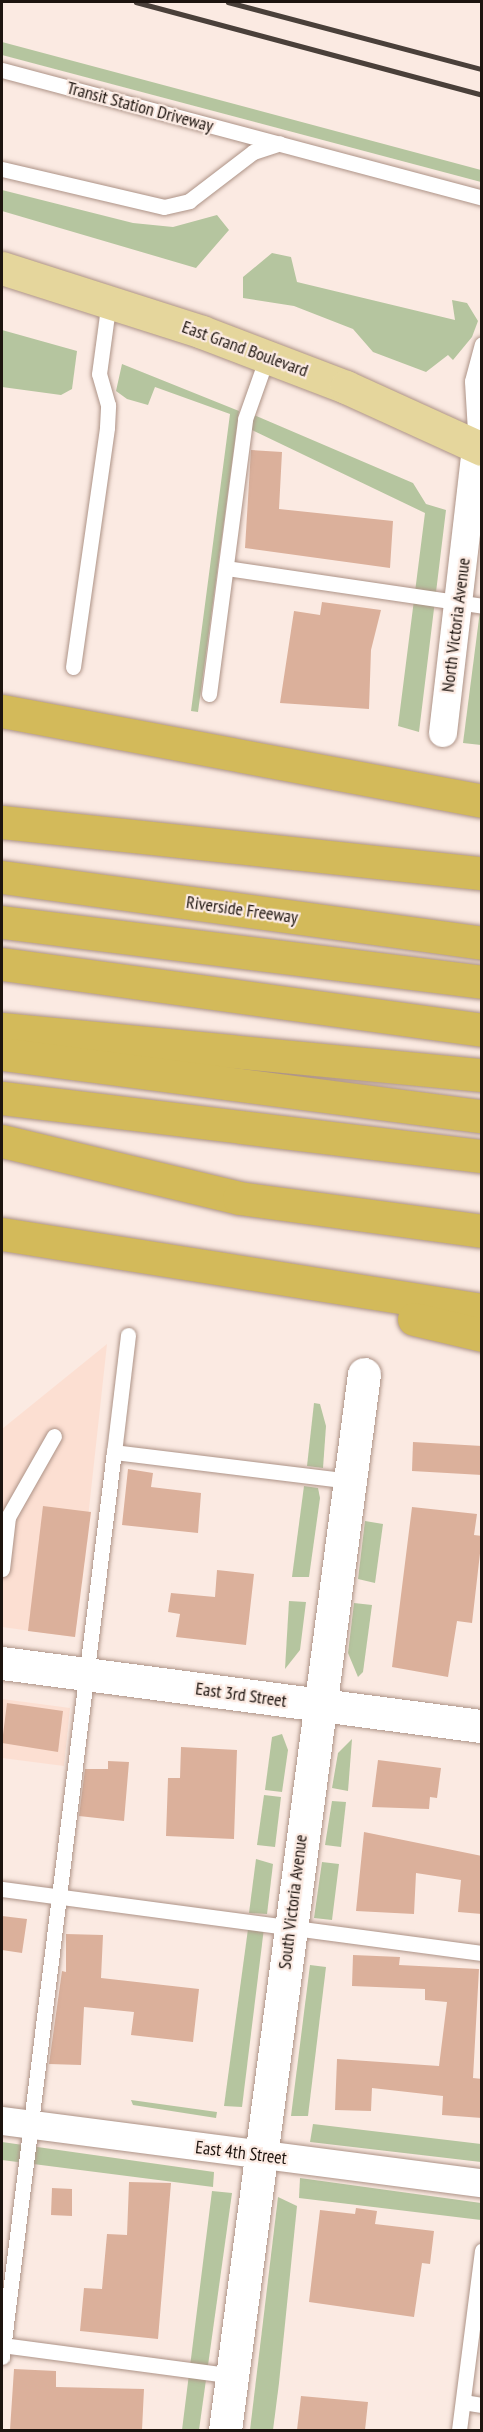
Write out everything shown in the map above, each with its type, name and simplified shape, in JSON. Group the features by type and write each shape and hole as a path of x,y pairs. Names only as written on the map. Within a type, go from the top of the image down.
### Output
{"highway":[{"path":"2,711 482,801"},
{"path":"2,822 482,873"},
{"name":"Riverside Freeway","path":"2,877 482,943"},
{"path":"2,922 482,982"},
{"path":"2,964 482,1030"},
{"path":"2,1029 482,1075"},
{"path":"2,1054 482,1116"},
{"path":"2,1098 482,1156"},
{"path":"2,1141 238,1198 482,1231"},
{"path":"2,1234 482,1310"},
{"path":"167,1261 482,1335"}],"main road":[{"name":"East Grand Boulevard","path":"2,268 109,300 267,357 480,443"}],"street":[{"name":"North Victoria Avenue","path":"443,732 471,604 480,443"},
{"name":"South Victoria Avenue","path":"225,2430 263,2156 290,1927 364,1374"},
{"path":"4,1664 86,1670"},
{"name":"East 3rd Street","path":"86,1670 320,1706 482,1726"},
{"name":"East 4th Street","path":"2,2121 482,2183"}],"lane":[{"name":"Transit Station Driveway","path":"2,70 482,198"},
{"path":"2,169 164,207 189,201 253,152 280,143"},
{"path":"73,667 107,427 108,405 99,374 109,300"},
{"path":"480,443 472,381 482,344"},
{"path":"209,694 245,419 267,357"},
{"path":"226,568 471,604"},
{"path":"128,1335 2,2349 233,2376"},
{"path":"2,1569 14,1502 54,1436"},
{"path":"114,1452 350,1481"},
{"path":"2,1889 482,1953"},
{"path":"459,2430 482,2250"},
{"path":"463,2402 482,2404"}],"shaded area":[{"path":"107,1344 75,1637 2,1627 2,1429"},
{"path":"2,1699 70,1708 64,1766 2,1758"}],"green space":[{"path":"2,42 481,170 481,182 2,55"},
{"path":"2,190 133,223 173,227 217,215 229,230 196,268 2,211"},
{"path":"272,253 291,257 297,282 455,320 452,300 467,303 478,321 472,337 453,360 448,355 426,372 373,352 353,329 294,306 243,298 243,277"},
{"path":"2,330 77,351 72,389 61,395 2,387"},
{"path":"122,364 239,411 198,712 191,711 230,414 155,387 148,405 127,399 116,391"},
{"path":"254,415 413,483 426,504 446,510 419,732 398,726 425,513 250,429"},
{"path":"481,603 481,745 463,743"},
{"path":"314,1403 320,1404 326,1426 323,1468 307,1466"},
{"path":"304,1486 318,1488 320,1498 309,1577 292,1577"},
{"path":"365,1521 383,1524 375,1583 358,1579"},
{"path":"289,1601 306,1602 300,1650 285,1669"},
{"path":"354,1603 372,1605 363,1672 358,1677 348,1653"},
{"path":"282,1734 288,1750 282,1792 265,1790 272,1737"},
{"path":"352,1739 348,1791 332,1788 338,1753"},
{"path":"264,1795 281,1797 275,1847 257,1845"},
{"path":"332,1801 346,1802 341,1847 325,1845"},
{"path":"256,1859 273,1864 267,1914 249,1913"},
{"path":"322,1862 339,1864 332,1920 314,1918"},
{"path":"264,1928 242,2107 224,2106 248,1929"},
{"path":"310,1965 326,1967 308,2116 291,2116"},
{"path":"131,2100 217,2112 216,2118 133,2105"},
{"path":"313,2124 481,2144 481,2162 310,2142"},
{"path":"2,2142 214,2172 213,2187 2,2160"},
{"path":"300,2178 481,2203 481,2220 299,2198"},
{"path":"212,2191 232,2193 199,2430 182,2430"},
{"path":"278,2197 297,2206 279,2383 273,2430 250,2430"}],"building":[{"path":"251,450 282,452 279,509 393,521 390,568 245,548"},
{"path":"322,602 381,610 371,650 369,709 280,703 294,611 320,615"},
{"path":"413,1442 482,1446 482,1475 412,1471"},
{"path":"128,1469 153,1473 151,1487 201,1493 198,1533 122,1525"},
{"path":"43,1506 91,1512 75,1637 28,1631"},
{"path":"412,1507 477,1514 474,1535 482,1536 472,1623 457,1621 448,1677 392,1667"},
{"path":"217,1570 254,1574 246,1645 176,1637 180,1614 168,1612 171,1593 215,1597"},
{"path":"7,1703 63,1711 58,1752 2,1743"},
{"path":"181,1747 237,1750 234,1839 166,1836 168,1778 180,1778"},
{"path":"378,1760 441,1768 437,1798 430,1797 429,1809 372,1807"},
{"path":"108,1761 129,1762 124,1821 79,1816 85,1769 108,1769"},
{"path":"364,1832 482,1856 482,1914 458,1912 461,1880 416,1873 414,1914 356,1911"},
{"path":"2,1916 27,1919 22,1953 2,1950"},
{"path":"66,1934 103,1935 101,1978 199,1989 193,2042 131,2035 134,2012 84,2007 81,2065 49,2064 62,1971 66,1972"},
{"path":"353,1955 400,1957 399,1965 479,1969 473,2078 482,2079 482,2118 442,2115 443,2096 372,2088 371,2111 335,2110 337,2059 439,2066 447,2002 425,2000 425,1989 352,1986"},
{"path":"129,2182 171,2183 158,2339 80,2331 84,2288 102,2289 107,2234 127,2235"},
{"path":"52,2188 72,2189 72,2216 51,2215"},
{"path":"356,2208 377,2211 375,2224 434,2231 430,2264 422,2263 414,2317 309,2302 320,2210 355,2214"},
{"path":"14,2369 56,2371 56,2387 144,2389 142,2430 10,2430"},
{"path":"301,2396 368,2402 365,2430 297,2430"}],"railway":[{"path":"136,2 482,95"},
{"path":"228,2 482,69"}]}
